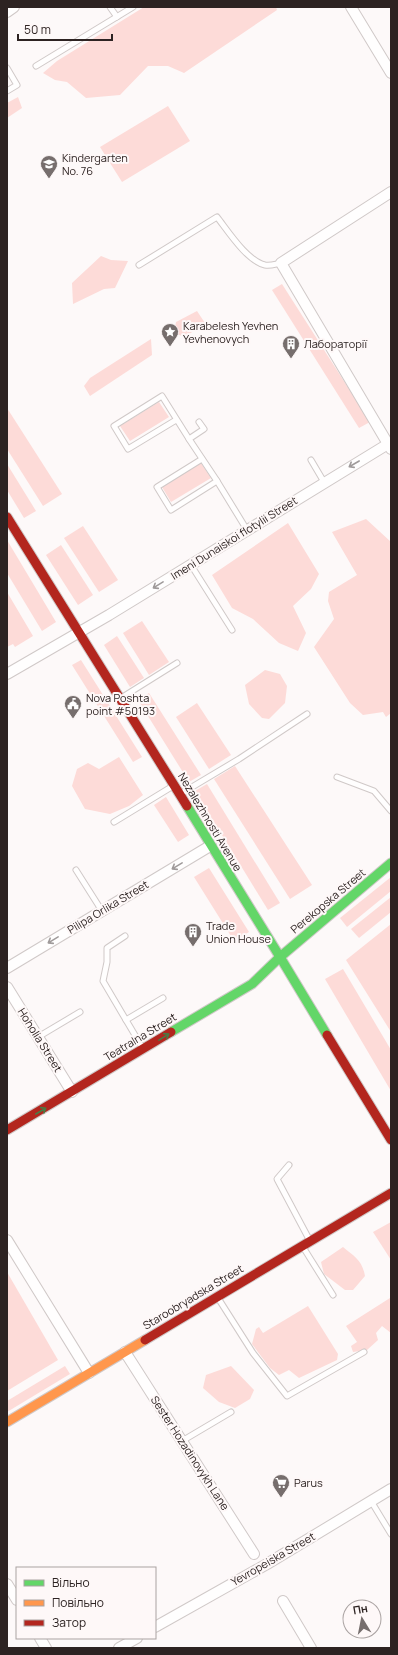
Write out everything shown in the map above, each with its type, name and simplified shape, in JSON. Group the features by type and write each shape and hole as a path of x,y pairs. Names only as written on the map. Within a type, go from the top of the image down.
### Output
{"street":[{"path":"7,12 14,7"},
{"path":"351,7 391,73"},
{"path":"389,446 281,263 391,192"},
{"name":"Imeni Dunaiskoi flotylii Street","path":"7,674 79,632 324,482 389,446"},
{"name":"Nezalezhnosti Avenue","path":"7,517 280,957 391,1140"},
{"name":"Pilipa Orlika Street","path":"7,968 210,846"},
{"name":"Perekopska Street","path":"280,957 391,863"},
{"name":"Teatralna Street","path":"7,1130 252,984 280,957"},
{"name":"Hoholia Street","path":"7,987 72,1092"},
{"name":"Staroobryadska Street","path":"7,1422 391,1193"},
{"path":"7,1240 89,1373"},
{"name":"Sester Hozadinovykh Lane","path":"125,1352 254,1554"},
{"name":"Yevropeiska Street","path":"156,1626 267,1564 391,1489"},
{"path":"7,1584 16,1598"},
{"path":"283,1602 311,1648"},
{"path":"41,1639 46,1648"},
{"path":"119,1648 134,1639"}],"lane":[{"path":"110,7 116,17"},
{"path":"36,66 133,7"},
{"path":"7,68 17,84 7,91"},
{"path":"139,265 217,217 249,256 264,265 271,266 281,263"},
{"path":"176,420 128,449 114,426 162,396 247,530"},
{"path":"189,440 204,429 199,422"},
{"path":"202,459 157,487 171,510 217,481"},
{"path":"311,460 324,482"},
{"path":"191,564 232,630"},
{"path":"120,699 177,663"},
{"path":"179,795 239,759 307,714"},
{"path":"337,777 374,791 391,811"},
{"path":"114,822 174,786"},
{"path":"76,870 102,910"},
{"path":"125,936 107,948 103,981 143,1050"},
{"path":"126,1020 163,998"},
{"path":"38,1037 80,1012"},
{"path":"289,1165 277,1179 306,1244 332,1295"},
{"path":"217,1297 253,1352 287,1396 364,1352"},
{"path":"182,1441 231,1412"},
{"path":"371,1501 391,1534"}],"shaded area":[{"path":"144,7 276,7 277,10 184,73 168,66 148,66 120,95 86,98 67,82 55,80 43,73 57,61"},
{"path":"18,97 22,108 7,118 7,103"},
{"path":"168,106 190,141 122,182 100,147"},
{"path":"101,256 111,260 128,261 115,288 104,289 73,304 72,283"},
{"path":"282,284 370,422 359,428 272,290"},
{"path":"197,311 205,323 185,337 174,333 176,322"},
{"path":"151,339 152,355 90,396 84,386 90,378"},
{"path":"159,402 169,417 130,441 120,426"},
{"path":"7,408 62,494 43,506 7,449"},
{"path":"201,463 211,478 171,502 162,487"},
{"path":"7,464 36,511 24,518 7,490"},
{"path":"366,519 391,542 391,713 386,717 383,712 363,715 350,703 314,647 334,619 328,601 329,592 357,575 332,532"},
{"path":"288,523 319,574 311,589 293,606 306,633 298,651 279,643 253,619 232,608 212,575"},
{"path":"83,526 118,580 99,592 64,538"},
{"path":"7,540 56,622 42,631 7,573"},
{"path":"61,545 93,595 78,605 46,555"},
{"path":"7,592 33,636 15,647 13,644 7,647"},
{"path":"142,621 169,662 149,675 123,633"},
{"path":"117,636 144,678 130,687 104,645"},
{"path":"81,660 142,757 133,762 72,665"},
{"path":"265,670 280,674 287,686 285,703 269,719 262,718 249,704 245,685"},
{"path":"149,693 201,775 189,782 138,700"},
{"path":"197,703 231,755 209,769 176,717"},
{"path":"119,757 143,795 129,806 110,814 85,809 72,786 77,769 88,763 99,769"},
{"path":"235,766 312,885 290,899 214,779"},
{"path":"207,784 280,903 268,910 195,791"},
{"path":"166,797 189,835 178,842 154,805"},
{"path":"209,868 249,932 234,941 194,877"},
{"path":"391,877 391,891 347,927 340,918"},
{"path":"391,897 391,912 359,938 351,929"},
{"path":"391,924 391,1032 346,960"},
{"path":"343,969 391,1050 391,1091 325,979"},
{"path":"391,1222 391,1260 373,1232"},
{"path":"343,1247 360,1262 364,1271 365,1276 353,1290 345,1290 324,1274 321,1262"},
{"path":"7,1272 58,1360 7,1391"},
{"path":"390,1298 391,1333 382,1326 376,1333 378,1340 367,1350 353,1352 351,1346 357,1342 346,1326"},
{"path":"308,1306 338,1354 337,1360 299,1378 289,1370 279,1375 270,1368 252,1344 256,1329 259,1327 263,1333"},
{"path":"65,1366 70,1374 7,1412 7,1401"},
{"path":"231,1366 254,1390 250,1399 235,1408 219,1402 203,1388 206,1375"}],"traffic: fast":[{"path":"187,806 280,957 391,863"},
{"path":"171,1032 252,984 280,957 327,1035"}],"traffic: slow":[{"path":"7,1422 145,1340"}],"traffic: jam":[{"path":"7,517 187,806"},
{"path":"7,1130 171,1032"},
{"path":"327,1035 391,1140"},
{"path":"145,1340 391,1193"}],"place":[{"name":"Kindergarten No. 76","path":"49,179"},
{"name":"Karabelesh Yevhen Yevhenovych","path":"170,347"},
{"name":"Лабораторії","path":"291,359"},
{"name":"Nova Poshta point #50193","path":"73,719"},
{"name":"Trade Union House","path":"193,947"},
{"name":"Parus","path":"281,1498"}]}
